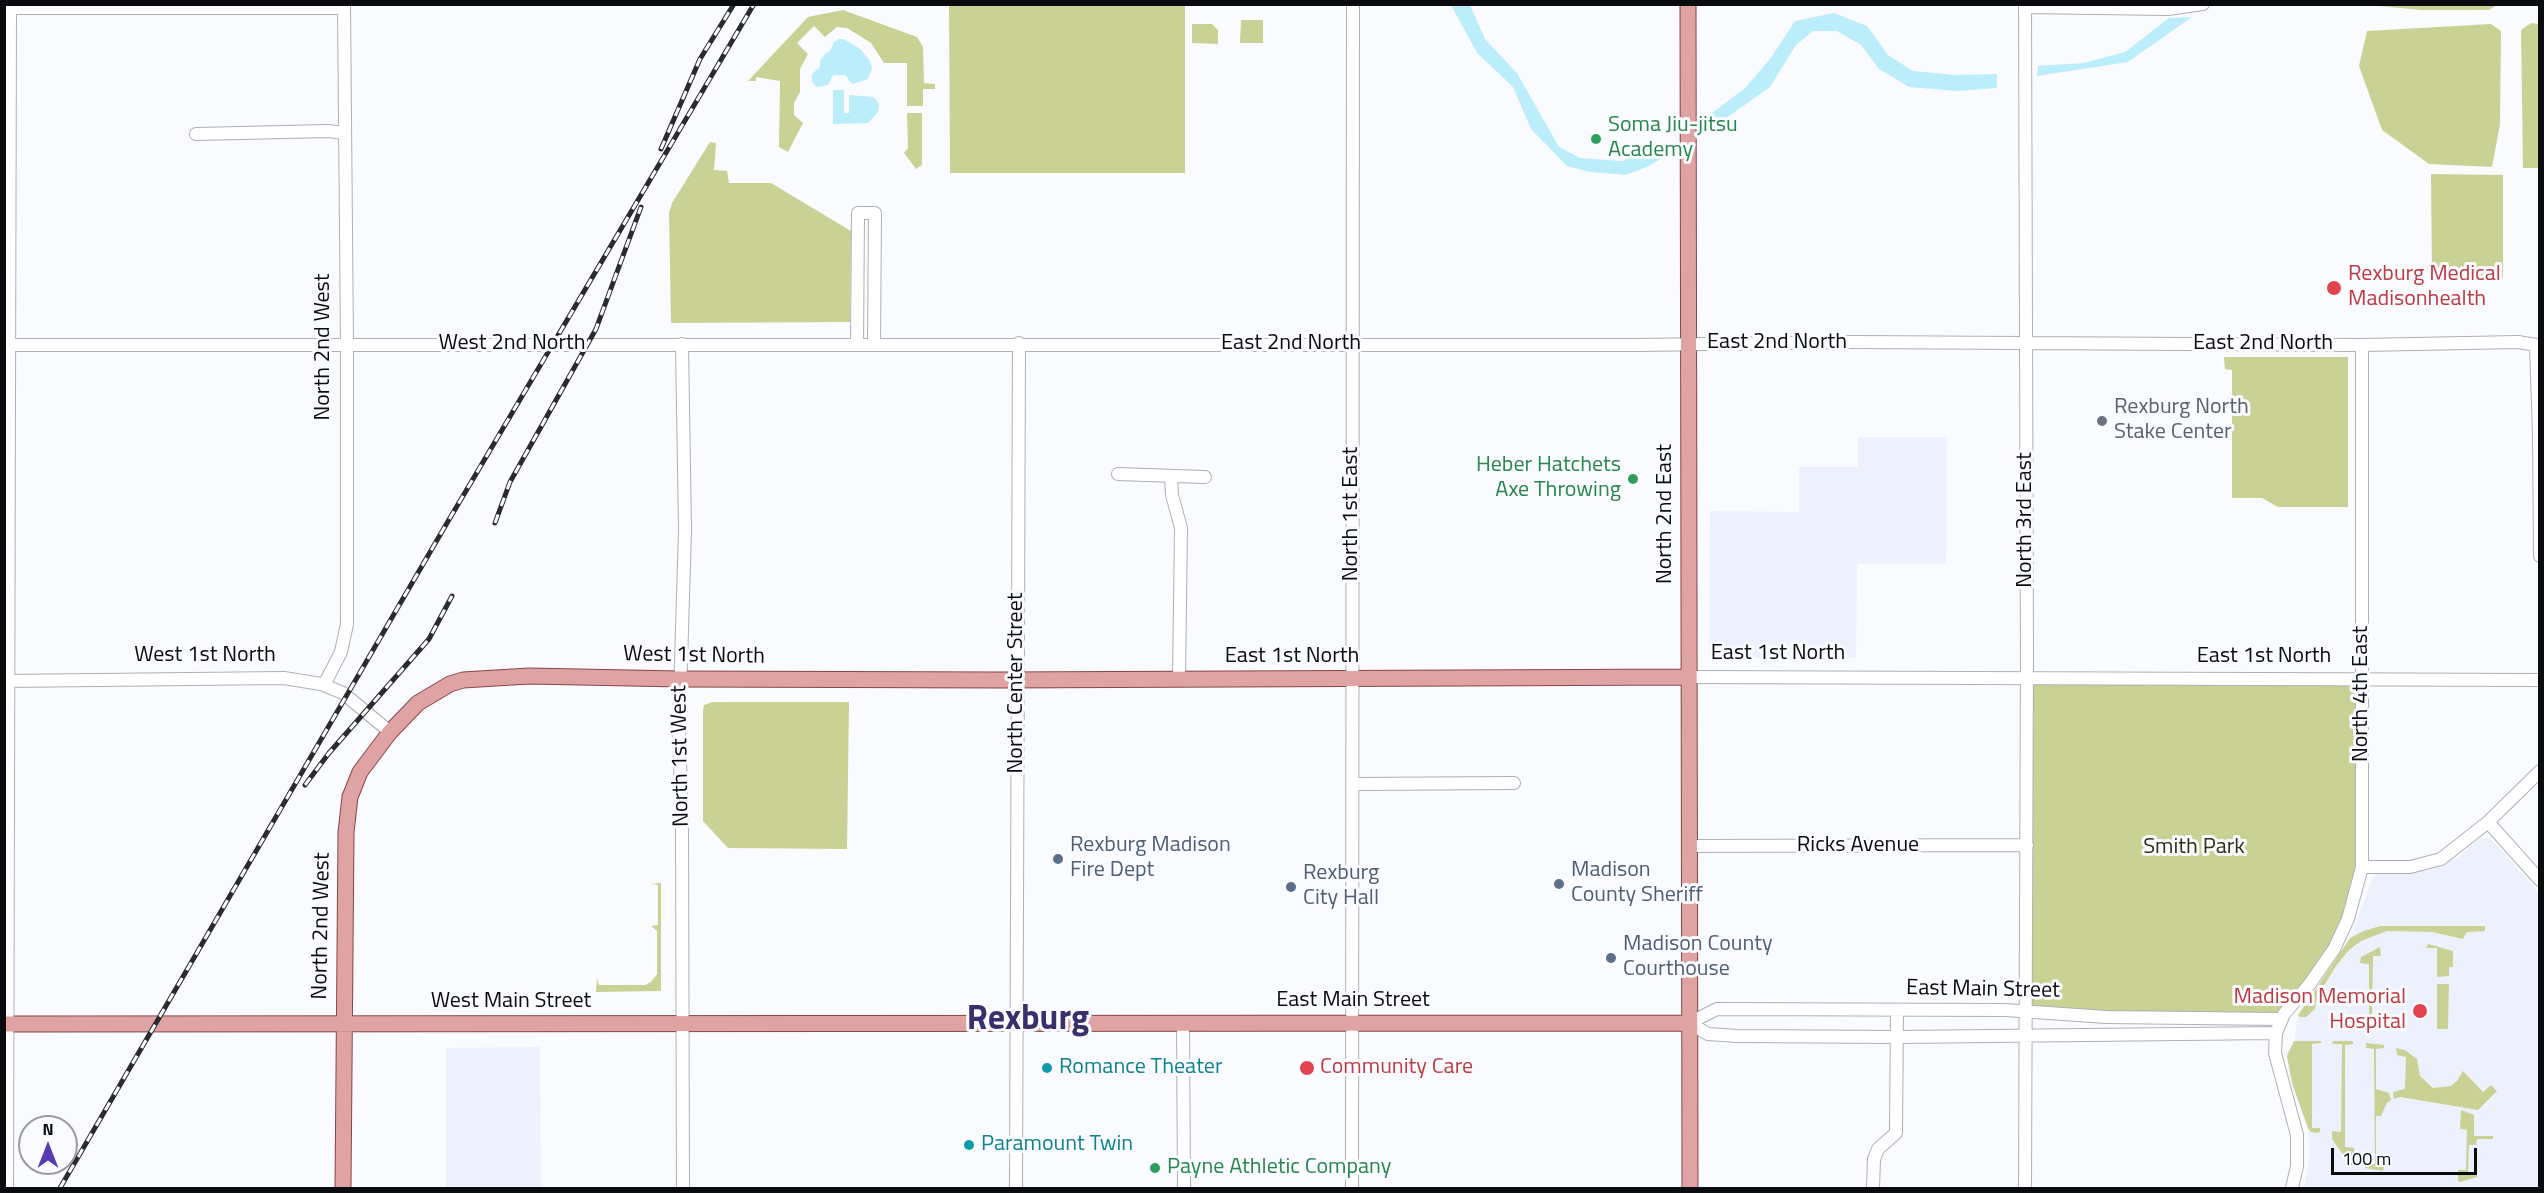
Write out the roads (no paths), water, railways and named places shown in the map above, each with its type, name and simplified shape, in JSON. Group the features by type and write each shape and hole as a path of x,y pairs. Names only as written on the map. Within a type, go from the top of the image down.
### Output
{"main road":[{"name":"North 2nd East","path":"1688,4 1690,1188"},
{"name":"West 1st North","path":"346,827 354,783 369,758 390,732 427,697 463,680 529,676 1017,680"},
{"name":"East 1st North","path":"1017,680 1689,677"},
{"name":"North 2nd West","path":"343,1188 346,827"},
{"name":"East Main Street","path":"1017,1024 1689,1023"},
{"name":"West Main Street","path":"6,1024 1017,1024"}],"street":[{"name":"North 1st East","path":"1352,1188 1353,4"},
{"path":"2025,6 2168,9 2203,4"},
{"path":"7,1188 7,8 344,6"},
{"name":"North 2nd West","path":"324,685 341,652 346,624 347,345 344,6"},
{"name":"North 3rd East","path":"2025,6 2027,678 2025,1188"},
{"path":"196,134 328,130 344,133"},
{"path":"857,344 858,213 874,213 874,344"},
{"name":"East 2nd North","path":"1019,343 2362,345 2518,342 2536,345 2540,556"},
{"name":"West 2nd North","path":"7,345 1019,343"},
{"name":"North Center Street","path":"1016,1188 1019,343"},
{"name":"North 1st West","path":"682,344 685,541 680,679 682,1188"},
{"name":"North 4th East","path":"2280,1019 2309,985 2334,949 2348,919 2362,867 2362,345"},
{"path":"1118,474 1205,477"},
{"path":"1171,477 1172,495 1181,528 1179,679"},
{"name":"East 1st North","path":"1689,677 2540,680"},
{"name":"West 1st North","path":"7,681 284,678 324,685 343,693 390,732"},
{"path":"2362,867 2410,867 2435,861 2454,851 2488,822 2540,771"},
{"path":"1352,783 1514,783"},
{"path":"2488,822 2540,880"},
{"name":"Ricks Avenue","path":"1689,846 2027,845"},
{"name":"East Main Street","path":"1689,1023 1717,1009 2005,1010 2106,1017 2280,1019"},
{"path":"1873,1188 1874,1159 1878,1149 1896,1133 1897,1011"},
{"path":"2280,1019 2274,1047 2283,1090 2297,1135 2297,1166 2292,1188"},
{"path":"1183,1023 1184,1188"},
{"name":"East Main Street","path":"1689,1023 1708,1034 1737,1036 1897,1037 2276,1033"}],"water":[{"path":"1451,5 1470,5 1485,39 1517,73 1559,147 1580,158 1622,161 1667,143 1667,155 1649,166 1626,175 1590,172 1567,166 1531,129 1513,87 1477,53"},
{"path":"1834,13 1867,26 1888,55 1913,71 1955,75 1997,74 1997,88 1957,91 1909,87 1879,69 1861,45 1837,31 1813,31 1796,45 1770,87 1712,128 1712,113 1745,88 1770,59 1795,21"},
{"path":"2192,17 2128,62 2037,76 2038,66 2083,63 2125,52 2169,18"},
{"path":"844,39 860,49 870,61 872,69 868,79 852,84 845,75 833,75 828,85 816,87 812,82 812,74 820,67 820,61 830,51 834,42"},
{"path":"833,90 844,90 844,113 849,113 849,95 874,97 879,104 878,112 868,123 833,124"}],"railway":[{"path":"661,149 700,59 734,4"},
{"path":"60,1188 447,523 754,4"},
{"path":"495,523 510,482 596,329 641,207"},
{"path":"305,785 329,753 429,639 452,596"}],"place":[{"name":"Soma Jiu-jitsu Academy","path":"1596,139"},
{"name":"Rexburg Medical Madisonhealth","path":"2334,288"},
{"name":"Rexburg North Stake Center","path":"2102,421"},
{"name":"Heber Hatchets Axe Throwing","path":"1633,479"},
{"name":"Rexburg Madison Fire Dept","path":"1058,859"},
{"name":"Madison County Sheriff","path":"1559,884"},
{"name":"Rexburg City Hall","path":"1291,887"},
{"name":"Madison County Courthouse","path":"1611,958"},
{"name":"Madison Memorial Hospital","path":"2420,1011"},
{"name":"Romance Theater","path":"1047,1068"},
{"name":"Community Care","path":"1307,1068"},
{"name":"Paramount Twin","path":"969,1145"},
{"name":"Payne Athletic Company","path":"1155,1168"}],"district":[{"name":"Rexburg","path":"1028,1021"}],"park label":[{"name":"Smith Park","path":"2194,848"}]}
